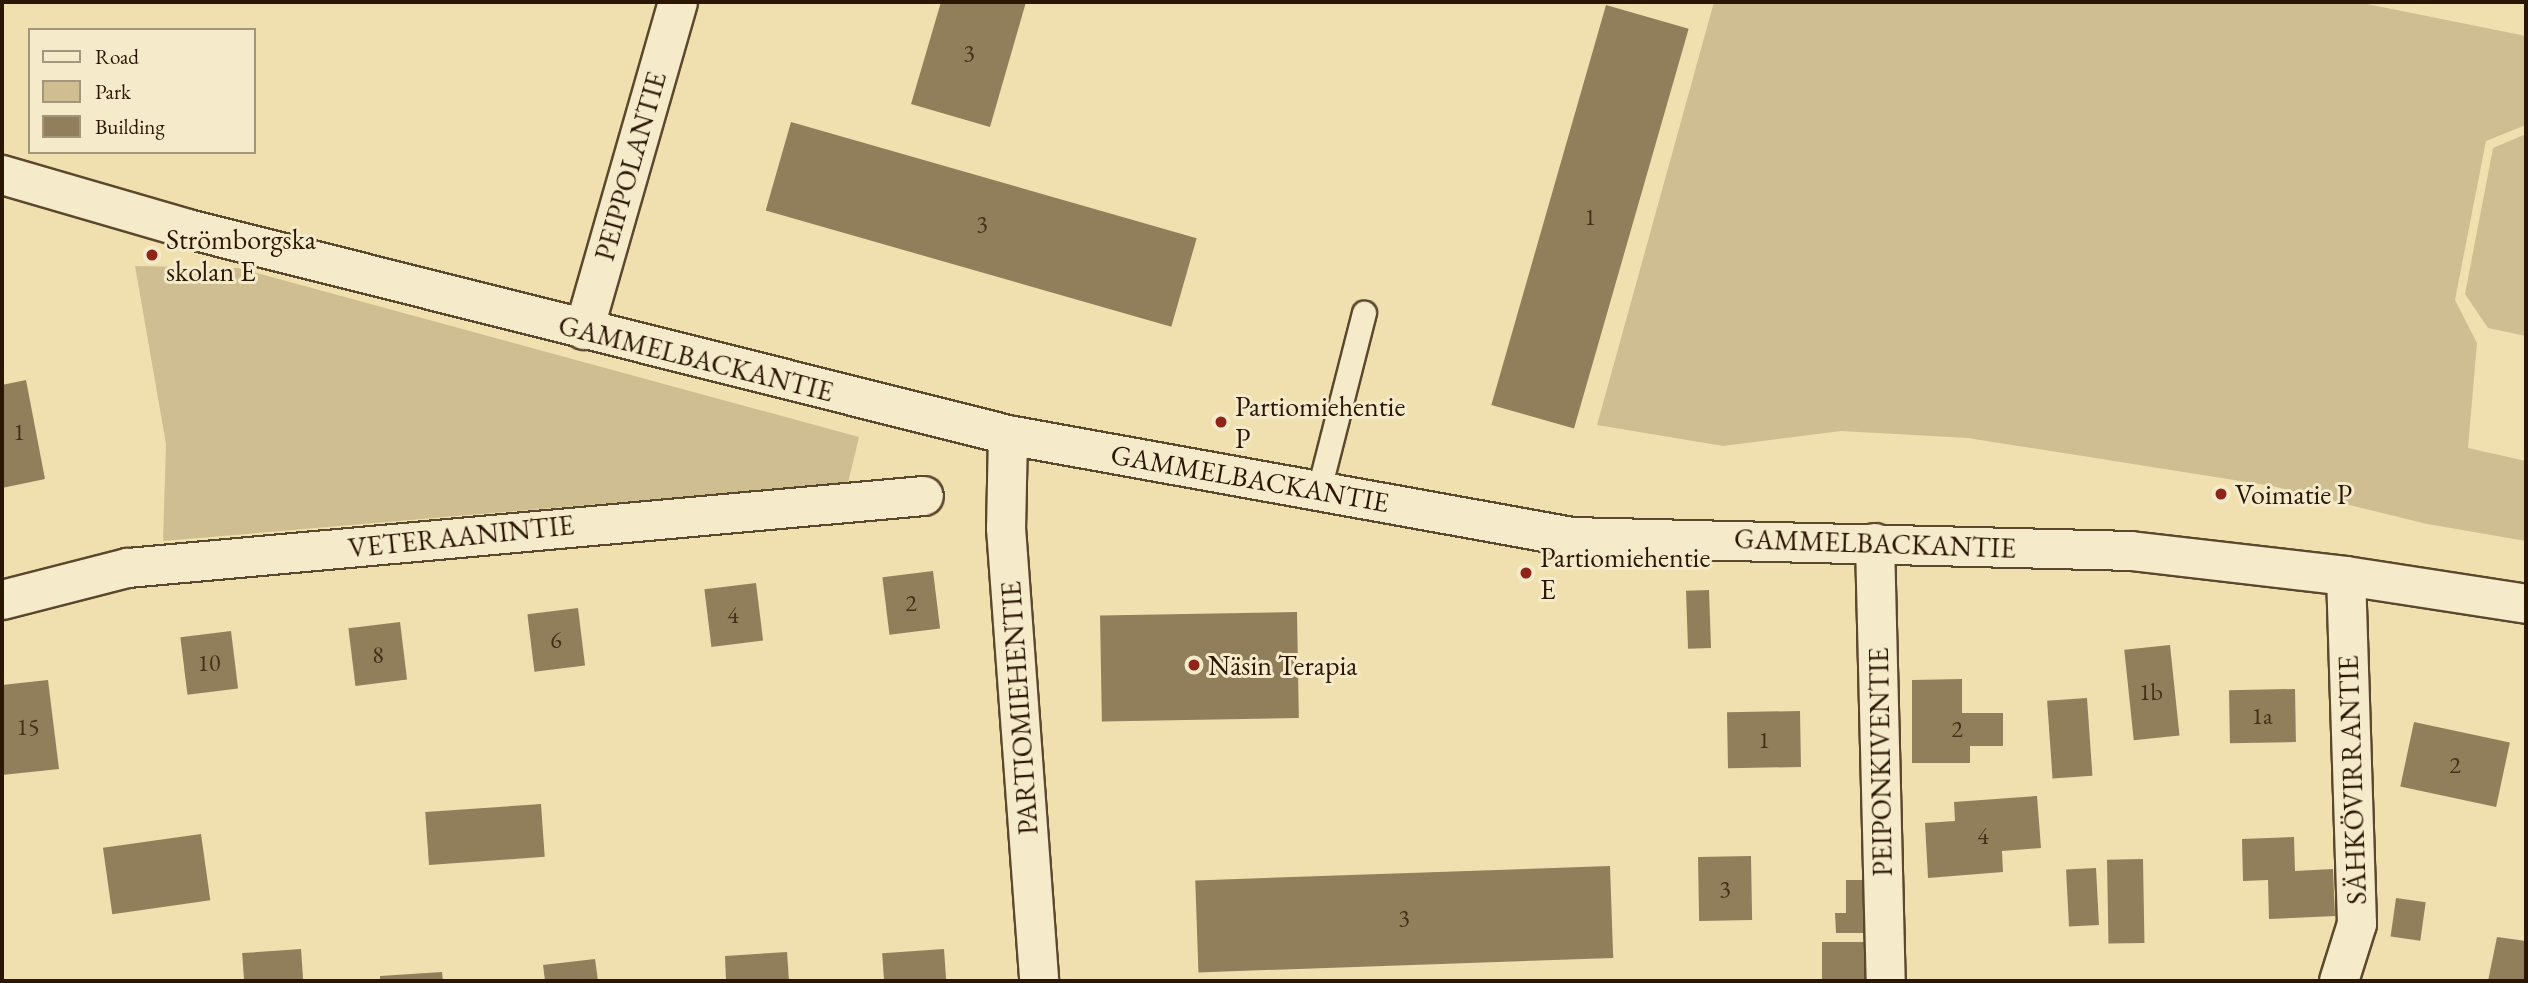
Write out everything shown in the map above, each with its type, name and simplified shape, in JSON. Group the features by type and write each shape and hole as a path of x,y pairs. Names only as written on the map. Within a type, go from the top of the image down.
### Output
{"street":[{"name":"PEIPPOLANTIE","path":"584,330 678,2"},
{"name":"GAMMELBACKANTIE","path":"2,175 184,228 1008,435 1319,489 1572,537 2131,551 2346,576 2526,604"},
{"name":"PARTIOMIEHENTIE","path":"1008,435 1006,528 1039,981"},
{"name":"VETERAANINTIE","path":"2,600 128,568 924,496"},
{"name":"PEIPONKIVENTIE","path":"1875,543 1886,981"},
{"name":"SÄHKÖVIRRANTIE","path":"2339,981 2357,924 2346,576"}],"lane":[{"path":"1319,489 1364,313"}],"green space":[{"path":"1714,2 2357,2 2526,36 2526,125 2486,141 2455,300 2477,343 2468,448 2526,461 2526,541 2427,524 2272,486 1968,438 1841,431 1723,446 1597,425"},
{"path":"2526,134 2526,336 2488,328 2465,294 2493,148"},
{"path":"135,266 238,268 859,437 848,483 163,541 166,444"}],"building":[{"path":"941,2 1026,2 990,127 911,104"},
{"path":"1606,5 1689,29 1574,429 1491,405"},
{"path":"791,122 1197,238 1171,327 766,210"},
{"path":"26,380 45,479 2,488 2,385"},
{"path":"933,571 940,629 889,635 882,577"},
{"path":"756,583 763,641 711,647 704,589"},
{"path":"1709,590 1711,648 1688,649 1686,591"},
{"path":"578,608 585,666 534,672 527,614"},
{"path":"1297,612 1299,718 1102,721 1100,615"},
{"path":"400,622 407,680 355,686 348,628"},
{"path":"231,631 238,689 187,695 180,637"},
{"path":"2170,645 2180,736 2134,740 2124,650"},
{"path":"1962,679 1962,713 2003,713 2003,746 1970,746 1970,763 1912,763 1912,680"},
{"path":"48,680 59,769 2,775 2,685"},
{"path":"2295,689 2296,742 2230,743 2229,690"},
{"path":"2087,698 2092,776 2053,779 2047,701"},
{"path":"1800,711 1801,767 1728,768 1727,712"},
{"path":"2414,722 2510,742 2496,807 2400,787"},
{"path":"2037,796 2041,848 2002,851 2003,872 1928,878 1925,823 1955,821 1954,802"},
{"path":"541,804 545,857 429,865 425,812"},
{"path":"201,834 210,900 112,914 103,848"},
{"path":"2294,837 2295,871 2333,869 2335,916 2269,919 2268,880 2243,881 2242,839"},
{"path":"1751,856 1752,920 1699,921 1698,857"},
{"path":"2143,859 2144,943 2108,944 2107,860"},
{"path":"1610,866 1613,958 1198,972 1195,880"},
{"path":"2096,868 2099,925 2069,926 2066,870"},
{"path":"1846,880 1865,880 1866,933 1836,933 1835,913 1846,913"},
{"path":"2396,898 2426,902 2420,941 2391,937"},
{"path":"2497,937 2526,941 2526,981 2488,981"},
{"path":"1822,942 1867,942 1867,981 1822,981"},
{"path":"301,949 303,981 244,981 242,953"},
{"path":"944,949 946,981 884,981 882,953"},
{"path":"787,952 789,981 726,981 725,956"},
{"path":"595,959 598,981 545,981 543,965"},
{"path":"442,972 443,981 380,981 380,976"}],"place":[{"name":"Strömborgska skolan E","path":"152,255"},
{"name":"Partiomiehentie P","path":"1221,422"},
{"name":"Voimatie P","path":"2221,494"},
{"name":"Partiomiehentie E","path":"1526,573"},
{"name":"Näsin Terapia","path":"1194,665"}]}
